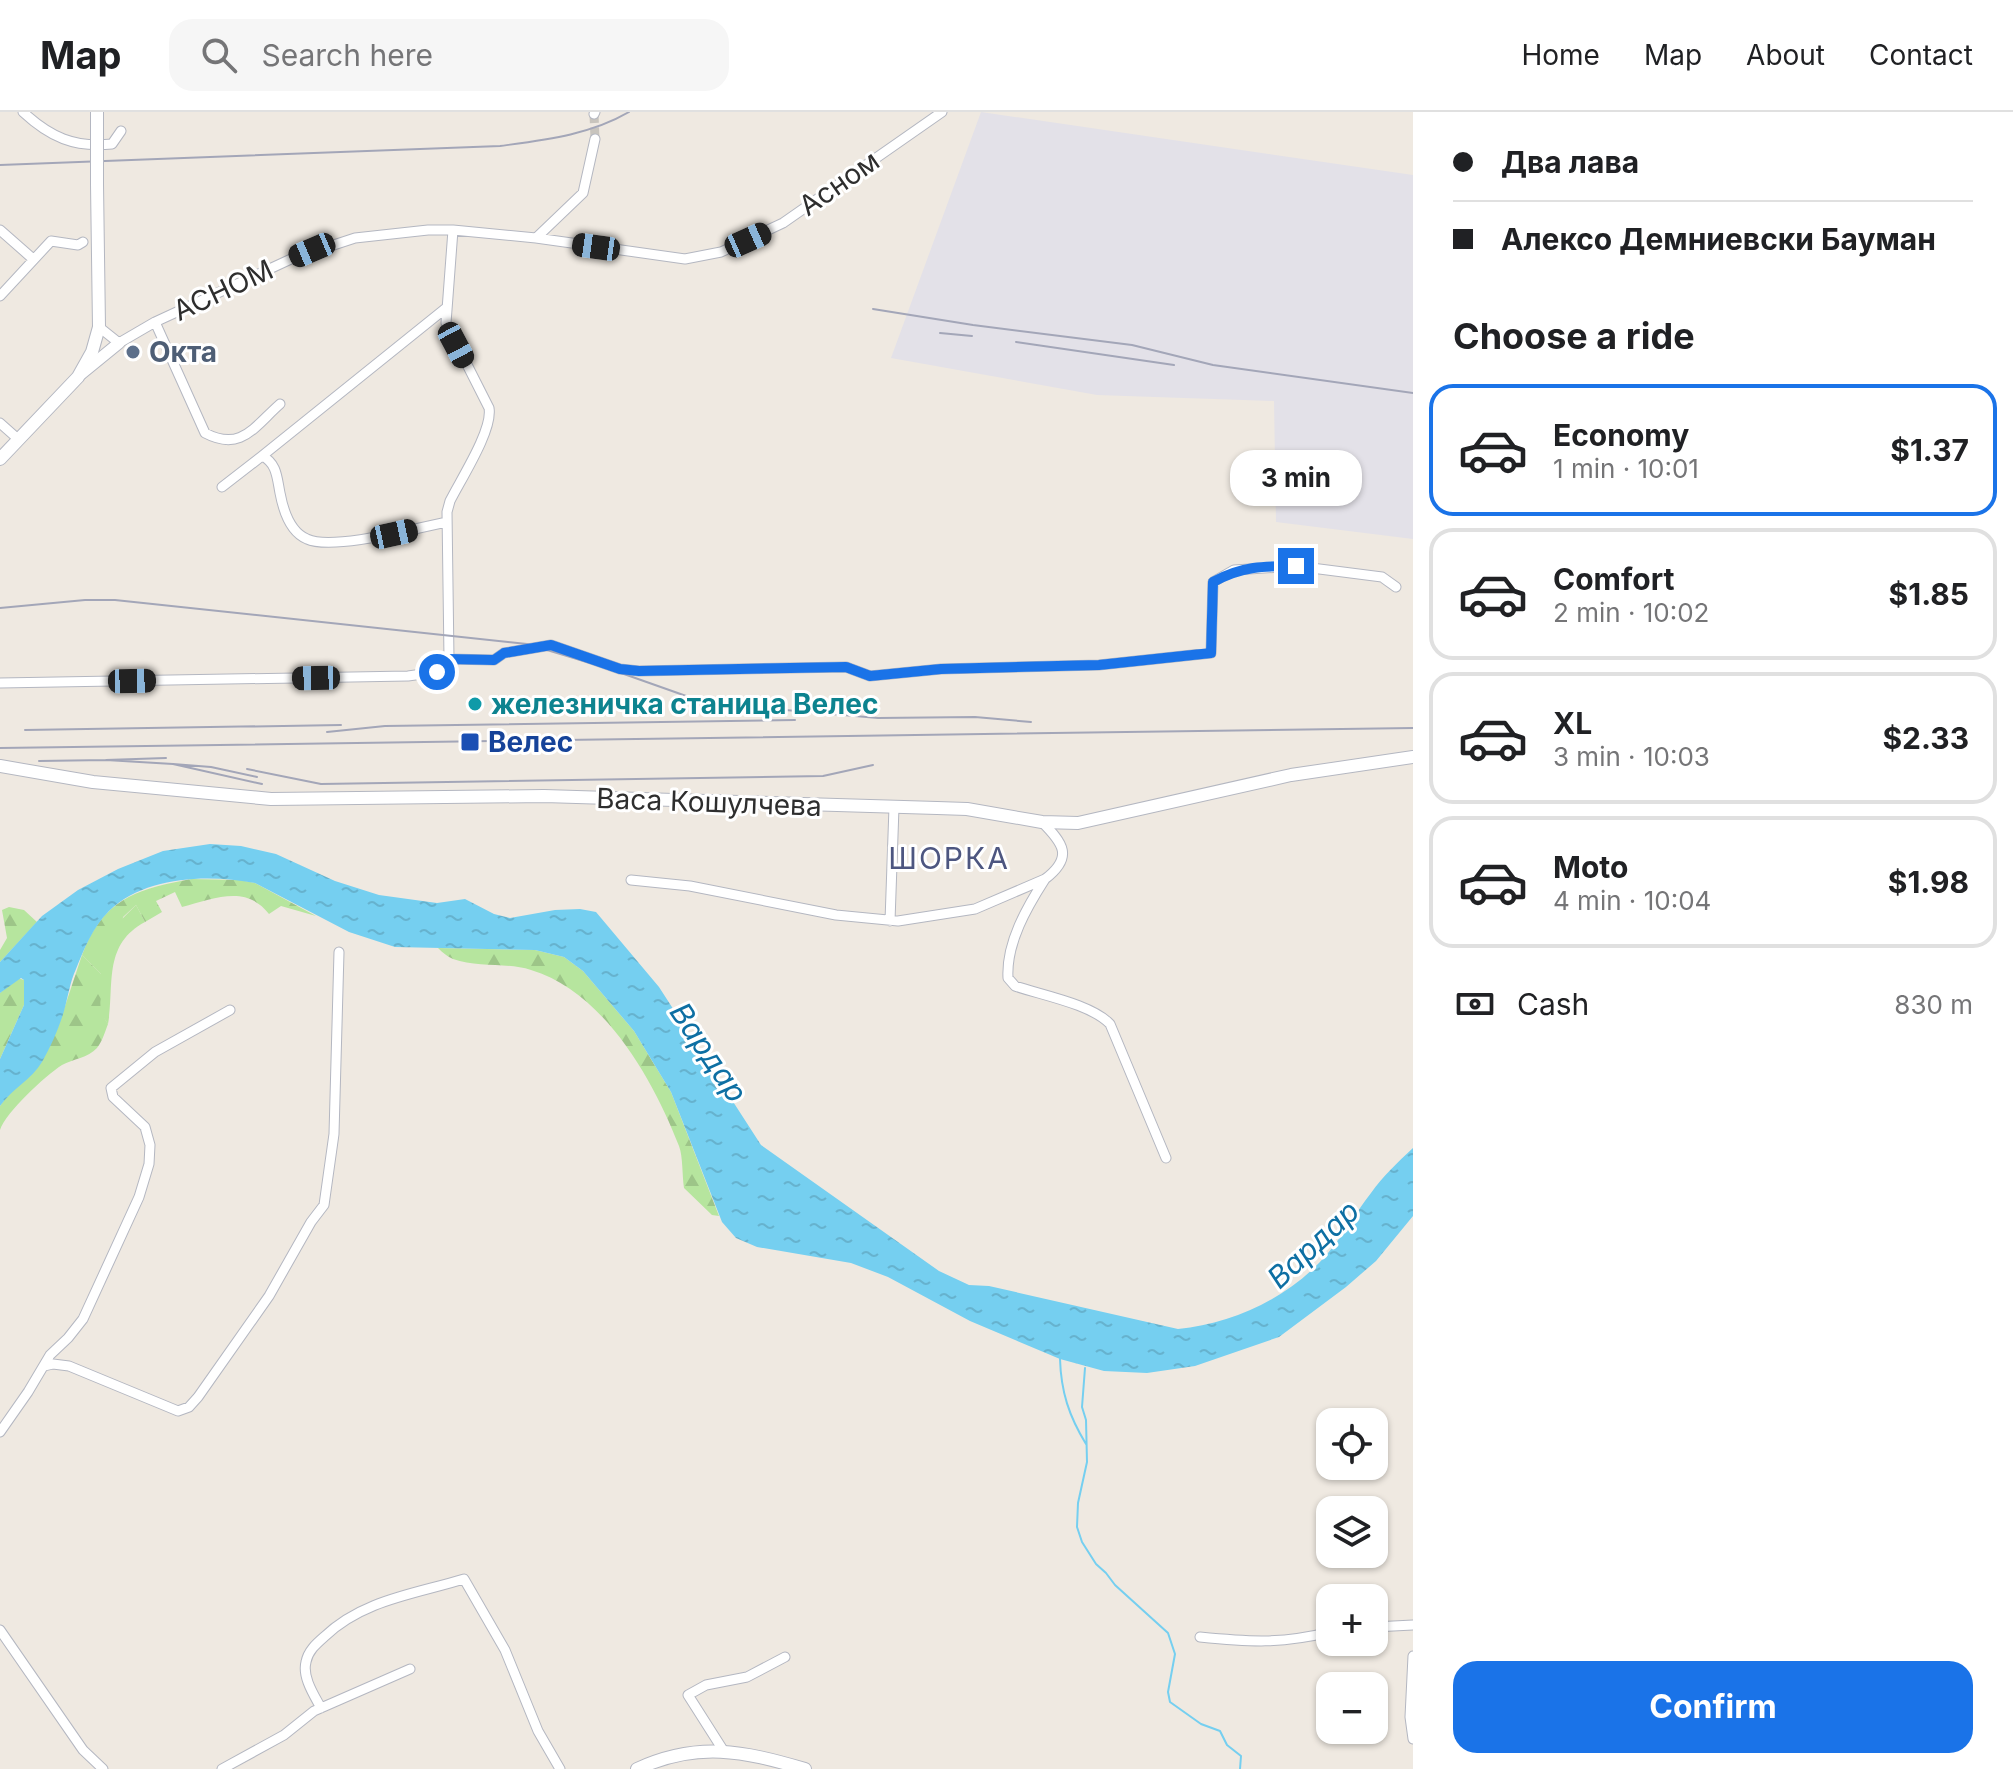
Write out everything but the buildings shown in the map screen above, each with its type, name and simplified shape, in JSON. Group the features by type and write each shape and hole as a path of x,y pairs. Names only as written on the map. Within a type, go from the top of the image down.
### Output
{"main road":[{"path":"78,377 92,352 99,327 97,119"},
{"name":"АСНОМ","path":"0,459 78,377"},
{"name":"Васа Кошулчева","path":"0,766 93,782 271,799 544,796 967,809 1063,824 1097,821 1250,783 1413,757"},
{"path":"637,1769 666,1757 723,1750 805,1769"}],"street":[{"path":"23,112 42,130 88,147 112,144 121,131"},
{"name":"Асном","path":"685,259 721,252 783,223 942,112"},
{"path":"536,238 583,193 595,139"},
{"path":"0,230 33,259"},
{"path":"0,683 408,676 437,672 449,659 447,522 450,501 491,418 489,408 449,333 446,308 453,230"},
{"name":"АСНОМ","path":"78,377 119,343 155,322 312,250 370,236 453,230 685,259"},
{"path":"0,296 51,241 78,245 83,242"},
{"path":"222,487 446,308"},
{"path":"155,322 205,433 221,441 241,439 280,404"},
{"path":"99,327 119,343"},
{"path":"0,423 18,439"},
{"path":"262,456 273,463 284,513 308,540 333,542 368,538 447,522"},
{"path":"449,659 494,660 504,653 551,645 620,669 639,671 846,667 870,676 941,669 1099,665 1211,653 1213,582 1234,570 1296,566 1368,574 1382,577 1396,587"},
{"path":"890,921 894,807"},
{"path":"631,880 690,886 785,907 890,921 911,920 975,909 1045,879 1060,862 1063,849 1060,841 1042,822"},
{"path":"1045,879 1029,904 1014,939 1008,978 1015,986 1078,1006 1106,1019 1166,1158"},
{"path":"44,1366 69,1366 178,1411 189,1407 198,1397 269,1296 308,1226 324,1205 334,1134 339,952"},
{"path":"0,1432 50,1355 68,1338 87,1312 134,1209 149,1164 150,1145 145,1127 113,1097 111,1088 155,1052 230,1010"},
{"path":"321,1708 305,1666 309,1653 327,1634 351,1615 410,1592 464,1579 505,1650 538,1731 560,1769"},
{"path":"1388,1626 1413,1625"},
{"path":"0,1630 83,1750 103,1769"},
{"path":"1200,1637 1264,1642 1316,1635"},
{"path":"1413,1656 1410,1717 1413,1739"},
{"path":"723,1750 688,1695 706,1685 747,1677 785,1657"},
{"path":"222,1769 284,1735 321,1708 410,1669"}],"shaded area":[{"path":"981,112 1413,175 1413,539 1276,522 1274,401 1097,395 891,358"}],"green space":[{"path":"191,879 255,883 316,916 281,906 269,914 260,905 240,896 182,907 175,892 156,901 162,912 145,922 136,905 123,917 122,927 86,945 95,928 116,905 142,891"},
{"path":"136,905 145,922 131,931 116,954 108,1024 99,1011 101,974 82,955 86,945"},
{"path":"9,907 24,910 37,922 0,962 0,950 7,938 2,910"},
{"path":"438,948 535,950 564,957 583,971 634,1031 671,1092 719,1216 712,1215 684,1188 680,1150 655,1093 623,1041 581,997 557,981 531,970 462,962"},
{"path":"82,955 101,974 107,986 101,1000 101,1010 108,1024 102,1040 93,1051 62,1065 36,1086 18,1104 0,1130 0,1106 9,1093 41,1063 58,1027"},
{"path":"18,978 24,980 24,1005 0,1059 0,993"}],"water":[{"path":"210,844 241,846 276,854 335,881 379,895 437,903 465,899 494,914 510,918 555,910 596,912 659,987 761,1145 939,1271 969,1285 989,1286 1178,1329 1199,1326 1260,1305 1279,1295 1314,1268 1376,1187 1413,1148 1413,1216 1376,1261 1279,1337 1195,1366 1147,1373 1104,1371 1060,1359 970,1321 888,1277 851,1263 757,1247 736,1238 722,1222 671,1092 634,1031 583,971 564,957 535,950 395,947 349,932 255,883 237,880 178,880 159,884 124,899 109,911 82,954 60,1024 42,1062 0,1106 0,1059 24,1005 24,980 21,978 0,993 0,962 42,916 78,890 118,869 163,851"}],"waterway":[{"path":"1060,1359 1067,1403 1086,1444"},
{"path":"1085,1368 1082,1407 1086,1420 1087,1462 1078,1503 1077,1527 1082,1542 1115,1585 1168,1633 1175,1654 1168,1692 1170,1702 1201,1724 1220,1731 1227,1745 1241,1756 1240,1769"}],"tunnel":[{"path":"594,114 595,139"}],"railway":[{"path":"0,165 500,146 583,131 629,112"},
{"path":"873,309 1132,345 1213,365 1413,393"},
{"path":"940,333 972,336"},
{"path":"1016,342 1174,365"},
{"path":"0,608 115,600 527,644 689,697 739,706 878,718 975,717 1031,722"},
{"path":"327,732 385,726 795,720"},
{"path":"25,730 341,725"},
{"path":"0,748 1413,728"},
{"path":"166,758 106,760 173,764"},
{"path":"39,761 106,760"},
{"path":"257,777 211,767 173,764 262,784"},
{"path":"247,769 321,784 823,776 873,765"}],"place":[{"name":"Окта","path":"133,352"},
{"name":"железничка станица Велес","path":"475,704"},
{"name":"Велес","path":"470,742"}],"district":[{"name":"ШОРКА","path":"949,858"}],"route":[{"path":"437,672 449,659 494,660 504,653 551,645 620,669 639,671 846,667 870,676 941,669 1099,665 1211,653 1213,582 1234,570 1296,566"}],"water label":[{"name":"Вардар","path":"709,1052"},
{"name":"Вардар","path":"1313,1244"}]}
